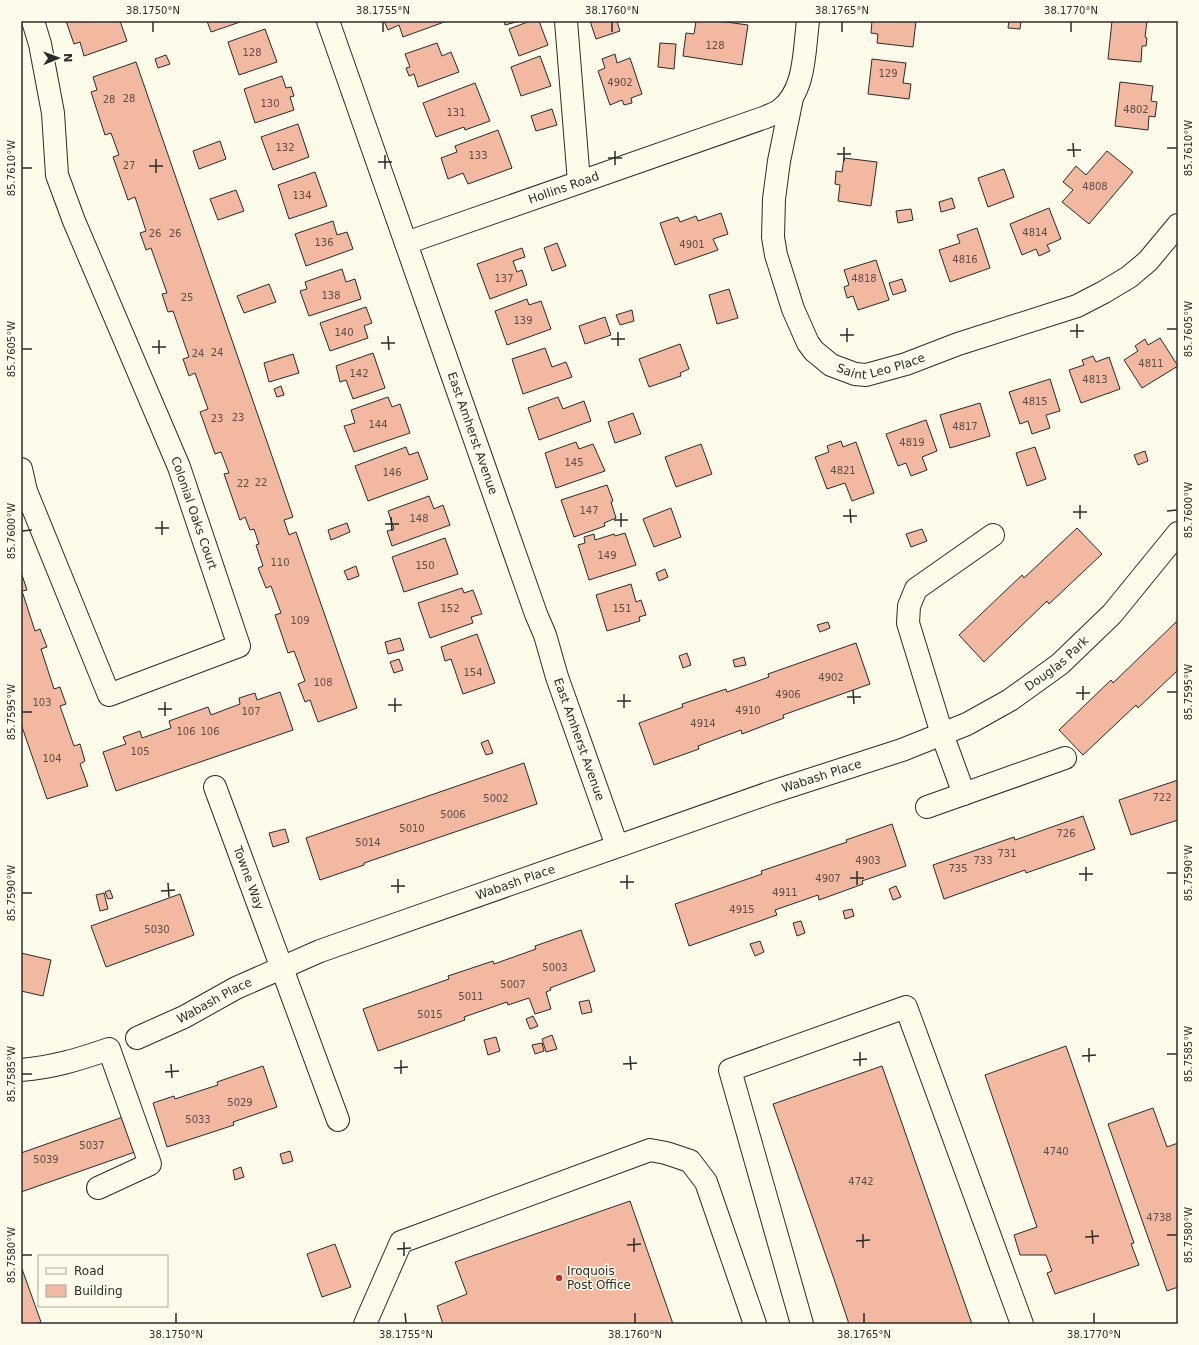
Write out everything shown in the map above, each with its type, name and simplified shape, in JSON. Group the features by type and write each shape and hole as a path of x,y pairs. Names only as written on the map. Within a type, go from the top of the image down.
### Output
{"street":[{"name":"East Amherst Avenue","path":"328,21 536,614 545,635 557,677 618,846"},
{"path":"566,21 579,182"},
{"path":"792,98 800,82 808,21"},
{"name":"Colonial Oaks Court","path":"21,469 26,491 109,695 240,646 178,467 74,221 57,175 53,113 40,44 29,24"},
{"name":"Hollins Road","path":"406,243 766,117 780,110 792,98"},
{"name":"Saint Leo Place","path":"792,98 779,161 774,199 772,237 776,255 793,309 808,343 814,351 831,365 855,374 866,375 906,364 958,344 1077,306 1129,277 1148,261 1178,225"},
{"name":"Douglas Park","path":"902,750 967,724 1010,700 1060,664 1112,614 1178,533"},
{"path":"964,794 942,734 908,624 909,606 916,589 993,535"},
{"name":"Wabash Place","path":"137,1038 184,1017 236,988 320,951 772,792 902,750"},
{"path":"927,807 1065,758"},
{"name":"Towne Way","path":"215,787 338,1120"},
{"path":"802,1324 730,1070 906,1007 1022,1324"},
{"path":"21,1070 43,1068 68,1063 109,1049 150,1164 98,1188"},
{"path":"365,1324 401,1242 650,1150 666,1153 690,1161 706,1182 755,1324"}],"building":[{"path":"66,21 120,21 127,41 84,56 80,42 74,44"},
{"path":"207,21 243,21 211,32"},
{"path":"384,21 447,21 403,37 399,25 388,30"},
{"path":"504,21 520,21 505,25"},
{"path":"530,21 539,21 548,45 519,56 509,29"},
{"path":"590,21 617,21 620,31 596,39"},
{"path":"696,21 719,21 748,25 742,65 683,56 686,33 694,34"},
{"path":"872,21 916,21 913,47 877,43 878,34 871,33"},
{"path":"1009,21 1021,21 1020,29 1008,28"},
{"path":"1112,21 1147,21 1145,37 1147,38 1146,46 1142,46 1141,62 1108,59"},
{"path":"265,29 277,62 239,75 228,42"},
{"path":"437,43 442,56 451,52 459,72 418,87 414,74 409,76 406,68 410,67 405,54"},
{"path":"660,43 676,44 674,69 658,67"},
{"path":"615,54 617,63 630,58 642,94 631,98 632,103 624,105 622,100 610,105 598,71 605,68 602,59"},
{"path":"166,55 170,64 158,68 155,59"},
{"path":"540,56 551,86 521,96 511,67"},
{"path":"872,59 906,63 903,83 911,84 909,99 868,94"},
{"path":"136,62 293,517 284,520 289,535 296,532 357,708 318,722 310,700 305,702 298,684 305,681 294,651 288,653 275,615 281,613 271,586 266,588 258,568 263,566 256,545 259,544 254,529 250,530 245,517 240,520 224,474 229,473 221,452 215,454 200,412 208,409 195,373 189,376 183,359 189,357 173,311 168,312 162,294 167,293 151,248 146,250 140,233 146,231 135,197 128,200 113,157 119,155 111,133 105,135 91,92 97,90 93,77"},
{"path":"282,76 286,88 291,87 294,96 290,97 294,110 255,123 244,89"},
{"path":"1120,82 1153,86 1151,101 1157,102 1155,117 1149,116 1148,130 1115,126"},
{"path":"475,83 490,121 465,130 464,127 436,137 423,103"},
{"path":"552,109 557,125 536,131 531,116"},
{"path":"298,124 309,157 273,170 261,137"},
{"path":"498,130 512,168 468,184 463,173 448,179 441,158 457,152 455,146"},
{"path":"220,141 226,159 199,169 193,151"},
{"path":"1107,151 1133,172 1089,224 1062,202 1073,190 1063,182 1076,166 1086,175"},
{"path":"844,158 877,162 871,206 838,201 840,185 835,184 836,171 842,172"},
{"path":"1004,169 1014,197 988,207 978,178"},
{"path":"315,172 327,206 289,219 278,185"},
{"path":"236,190 244,211 218,220 210,199"},
{"path":"952,198 955,208 941,212 939,202"},
{"path":"1049,208 1061,239 1047,245 1050,251 1039,256 1036,249 1022,255 1010,224"},
{"path":"911,209 913,220 898,223 896,211"},
{"path":"721,213 728,234 713,239 718,250 675,265 660,223 678,217 680,222 696,216 698,221"},
{"path":"333,221 337,235 347,232 353,249 306,266 295,234"},
{"path":"977,228 990,268 950,282 939,250 960,243 957,235"},
{"path":"557,243 566,266 552,271 544,248"},
{"path":"522,248 525,257 513,261 517,272 522,270 527,285 490,299 477,264"},
{"path":"876,260 889,300 858,310 853,296 847,298 844,287 849,285 844,270"},
{"path":"342,269 346,282 355,279 361,299 309,316 300,291 307,289 305,282"},
{"path":"902,279 906,291 893,295 889,283"},
{"path":"269,284 276,302 244,313 237,296"},
{"path":"729,289 738,318 717,324 709,295"},
{"path":"527,299 529,305 541,301 551,329 507,345 495,311"},
{"path":"366,307 372,323 364,326 368,338 330,351 320,323"},
{"path":"632,310 634,321 620,325 616,315"},
{"path":"605,317 611,335 585,344 579,326"},
{"path":"1160,338 1178,366 1142,388 1124,360 1138,351 1135,346 1145,339 1148,345"},
{"path":"680,344 689,369 680,373 681,376 649,387 639,359"},
{"path":"545,348 552,367 566,362 572,377 523,394 512,359"},
{"path":"373,353 385,388 353,399 346,380 340,382 336,366"},
{"path":"293,354 299,373 269,382 264,363"},
{"path":"1093,356 1096,362 1109,357 1120,389 1081,403 1069,370 1084,365 1082,360"},
{"path":"1050,379 1060,411 1046,415 1050,428 1032,434 1028,421 1020,424 1009,392"},
{"path":"281,386 284,395 277,397 274,389"},
{"path":"388,397 392,407 400,404 410,433 354,452 344,426 355,423 351,410"},
{"path":"558,397 563,409 584,401 591,421 539,440 528,408"},
{"path":"980,403 990,436 950,448 940,415"},
{"path":"633,413 641,434 615,443 608,422"},
{"path":"926,420 937,451 922,457 927,470 911,476 906,463 898,466 886,434"},
{"path":"841,441 843,447 856,442 874,493 852,501 845,483 827,489 815,457 829,452 827,446"},
{"path":"576,442 579,449 593,444 605,471 556,488 545,453"},
{"path":"701,444 712,474 676,487 665,457"},
{"path":"406,447 409,455 418,452 428,479 368,501 355,466"},
{"path":"1035,447 1046,479 1027,486 1016,453"},
{"path":"1145,451 1148,461 1138,465 1134,455"},
{"path":"607,485 613,501 611,502 616,518 604,523 605,526 574,537 561,500"},
{"path":"429,496 434,509 443,505 450,525 392,546 387,531 394,529 388,511"},
{"path":"671,508 681,537 654,547 643,519"},
{"path":"347,523 350,532 331,540 328,530"},
{"path":"1077,528 1102,554 1049,604 1047,601 984,662 959,635 1022,575 1024,578"},
{"path":"922,529 927,541 911,547 906,534"},
{"path":"625,533 636,565 589,580 578,545 585,543 584,537 594,534 595,540 614,534 615,536"},
{"path":"445,538 458,574 404,592 392,557"},
{"path":"356,566 359,576 348,580 344,571"},
{"path":"665,569 668,577 659,581 656,573"},
{"path":"21,572 27,590 22,591 35,631 40,629 47,647 41,649 54,689 60,687 66,704 60,706 74,746 80,744 85,761 80,764 88,786 47,799 21,724"},
{"path":"631,584 636,602 641,600 646,615 639,617 640,621 607,631 596,595"},
{"path":"462,588 464,593 473,590 482,614 471,617 473,623 430,638 418,603"},
{"path":"828,622 830,628 820,632 817,625"},
{"path":"1176,622 1178,625 1178,670 1138,708 1136,705 1083,755 1059,730 1111,680 1113,683"},
{"path":"477,634 495,683 463,694 451,659 445,661 441,647"},
{"path":"400,638 404,650 388,654 385,642"},
{"path":"856,643 870,684 783,715 784,718 742,734 741,730 698,746 699,749 654,765 639,723 683,707 682,704 726,689 727,692 769,677 768,674"},
{"path":"687,653 691,665 683,668 679,656"},
{"path":"744,657 746,665 735,667 733,660"},
{"path":"399,659 403,670 394,673 390,662"},
{"path":"280,692 293,730 116,791 103,752 126,744 123,737 140,731 142,738 171,728 169,721 208,707 211,715 240,704 239,698 255,693 257,700"},
{"path":"488,740 493,753 486,755 481,743"},
{"path":"524,763 537,804 364,863 364,865 320,880 306,838"},
{"path":"1178,780 1178,820 1131,835 1119,800"},
{"path":"1083,816 1095,849 1026,873 1025,870 944,899 933,865 1014,837 1015,840"},
{"path":"892,824 906,866 862,881 863,884 819,900 818,895 775,910 777,915 689,946 675,904 762,874 761,871 847,842 846,840"},
{"path":"285,829 289,842 273,847 269,833"},
{"path":"896,886 901,897 893,900 889,889"},
{"path":"110,890 113,898 108,899 105,892"},
{"path":"104,893 108,909 100,911 96,895"},
{"path":"180,894 194,935 106,967 91,926"},
{"path":"852,909 854,916 845,919 843,911"},
{"path":"801,921 805,933 797,936 793,923"},
{"path":"581,930 595,971 550,988 551,990 546,992 551,1009 535,1014 529,998 508,1005 507,1002 464,1017 465,1020 378,1051 363,1009 449,979 448,976 493,961 494,964 536,949 535,946"},
{"path":"760,941 764,952 755,956 750,944"},
{"path":"21,953 51,960 43,996 21,991"},
{"path":"589,1000 592,1012 582,1014 579,1002"},
{"path":"533,1016 538,1026 530,1029 526,1019"},
{"path":"552,1035 557,1049 546,1052 542,1039"},
{"path":"496,1037 500,1051 488,1055 484,1040"},
{"path":"542,1043 544,1051 535,1054 532,1045"},
{"path":"1066,1046 1134,1243 1131,1244 1139,1265 1055,1294 1047,1273 1052,1271 1046,1255 1020,1255 1014,1235 1037,1227 985,1075"},
{"path":"263,1066 277,1107 233,1122 234,1125 167,1147 153,1103 174,1096 175,1099 218,1085 217,1082"},
{"path":"882,1066 972,1324 849,1324 773,1104"},
{"path":"1153,1108 1167,1147 1178,1143 1178,1287 1167,1291 1108,1124"},
{"path":"123,1117 135,1152 21,1192 21,1153"},
{"path":"290,1151 293,1161 283,1164 280,1154"},
{"path":"241,1167 244,1177 235,1180 233,1170"},
{"name":"Iroquois Post Office","path":"630,1201 673,1324 443,1324 437,1306 467,1294 455,1262"},
{"path":"335,1244 351,1287 322,1297 307,1254"},
{"path":"21,1266 41,1322 35,1324 21,1324"}],"place":[{"name":"Iroquois Post Office","path":"559,1278"}]}
